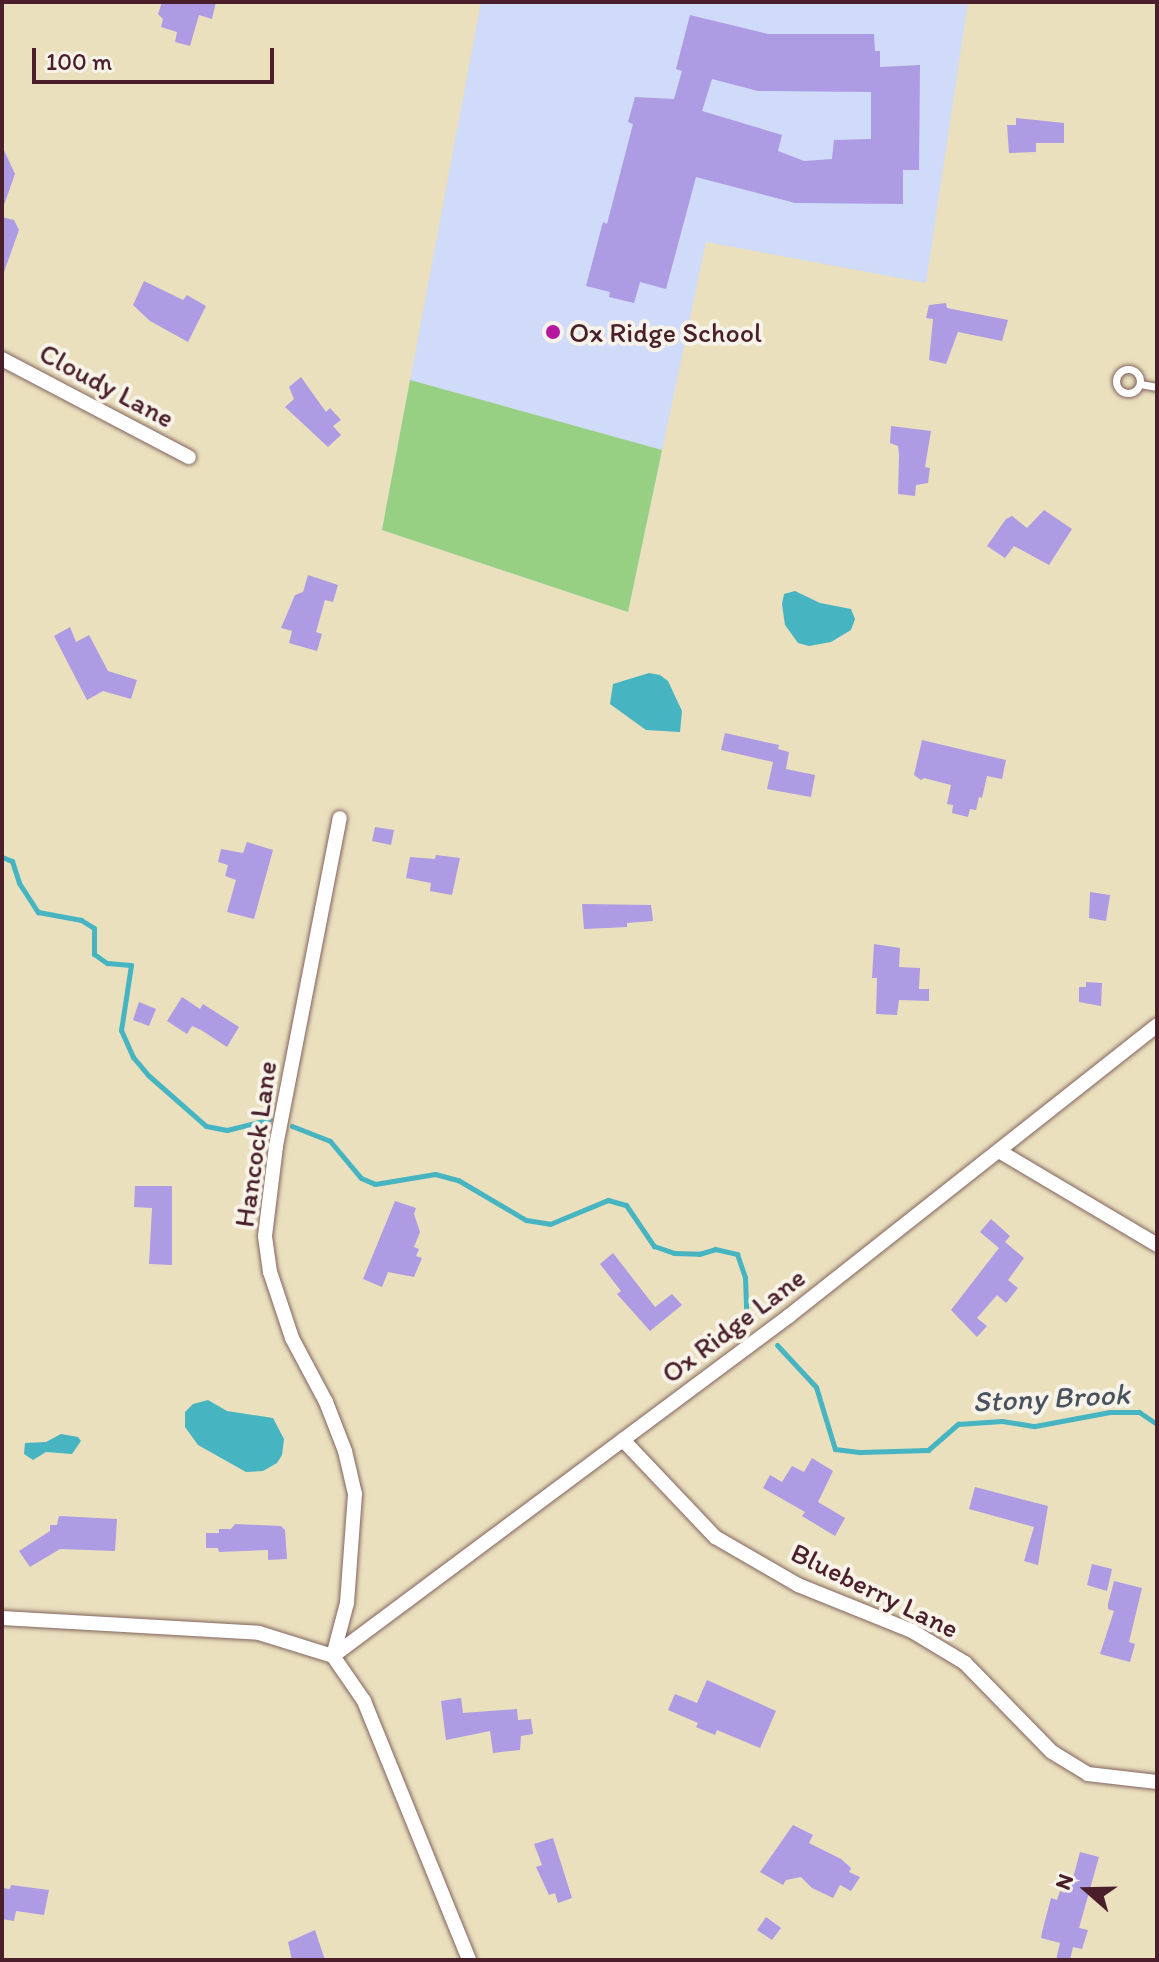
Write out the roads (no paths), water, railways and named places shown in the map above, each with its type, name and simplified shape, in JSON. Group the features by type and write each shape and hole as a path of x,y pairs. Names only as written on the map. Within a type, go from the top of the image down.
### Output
{"street":[{"name":"Cloudy Lane","path":"2,359 189,457"},
{"name":"Hancock Lane","path":"333,1656 347,1603 355,1494 345,1451 326,1402 292,1338 270,1272 265,1236 276,1146 340,818"},
{"name":"Ox Ridge Lane","path":"333,1656 623,1440 999,1151 1157,1025"},
{"path":"999,1151 1157,1245"},
{"name":"Blueberry Lane","path":"623,1440 715,1537 798,1585 912,1631 965,1663 1052,1752 1088,1774 1157,1782"},
{"path":"2,1618 259,1633 333,1656 364,1701 469,1960"}],"lane":[{"path":"1140,384 1157,387"}],"water":[{"path":"795,591 820,603 851,609 855,619 851,630 831,642 809,646 798,643 785,625 782,604 784,594"},
{"path":"649,673 660,675 668,681 682,711 680,732 646,730 610,704 613,684"},
{"path":"208,1400 227,1411 273,1418 284,1439 282,1455 277,1463 263,1471 246,1472 198,1445 185,1427 185,1412 193,1404"},
{"path":"61,1434 78,1437 81,1441 72,1454 46,1452 33,1460 24,1454 25,1443 46,1442"}],"waterway":[{"name":"Stony Brook","path":"2,857 12,861 19,883 38,912 81,920 94,928 94,954 107,963 131,965 121,1030 133,1057 148,1075 206,1126 227,1130 270,1119"},
{"name":"Stony Brook","path":"292,1126 330,1141 361,1178 375,1184 435,1174 458,1180 526,1220 550,1224 608,1200 626,1205 654,1246 674,1253 699,1254 715,1249 737,1254 745,1277 746,1314"},
{"name":"Stony Brook","path":"777,1345 816,1387 835,1449 861,1452 928,1450 958,1424 1002,1421 1035,1426 1110,1412 1139,1412 1157,1424"}],"place":[{"name":"Ox Ridge School","path":"553,332"}]}
